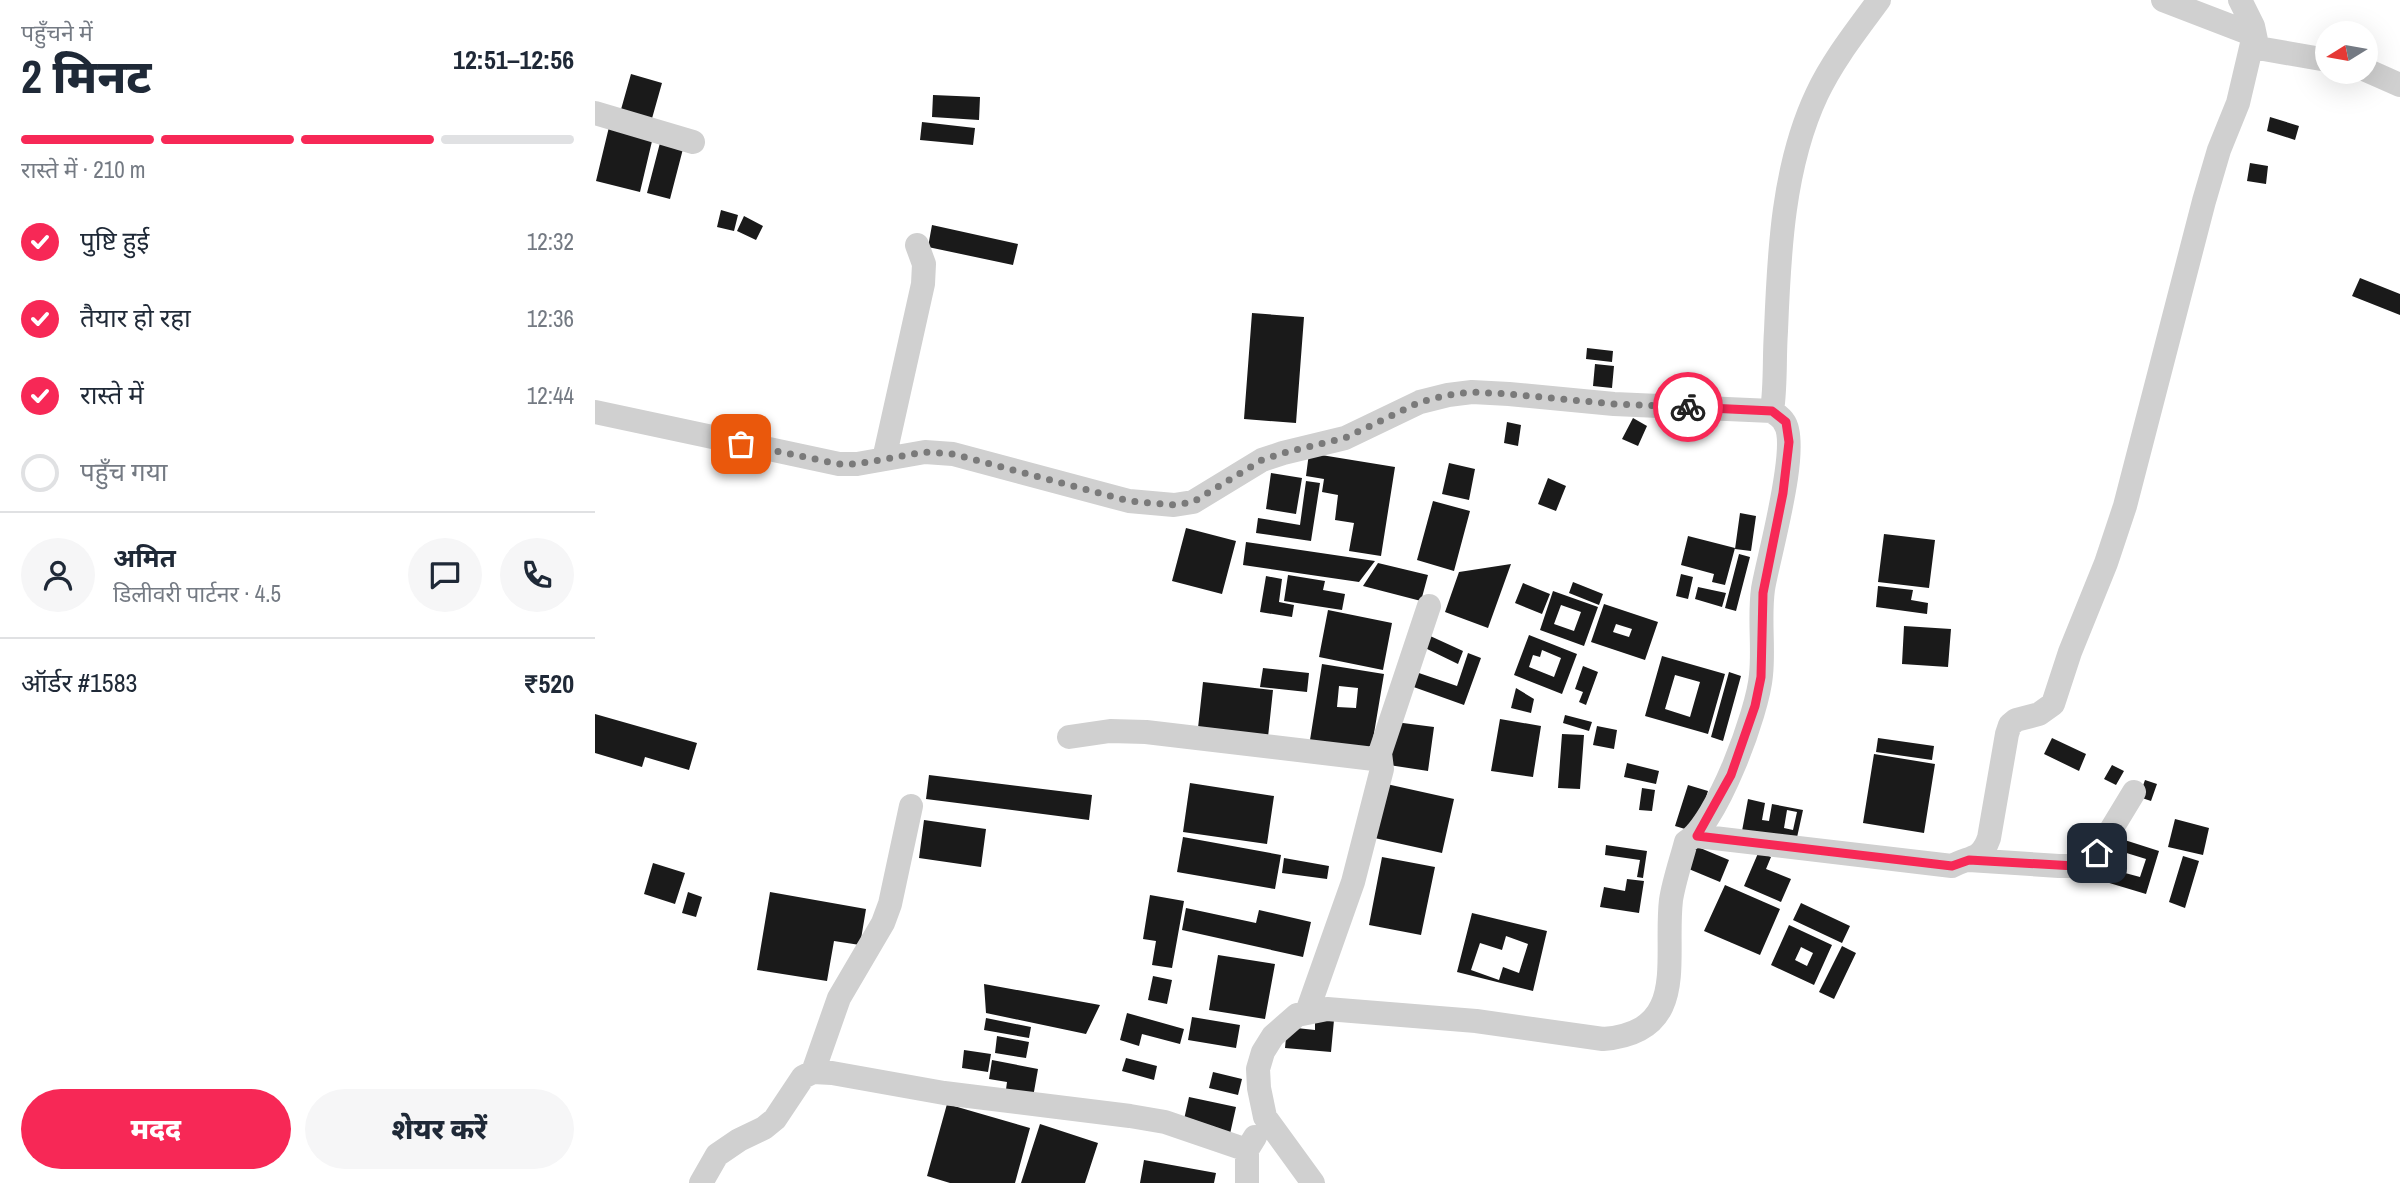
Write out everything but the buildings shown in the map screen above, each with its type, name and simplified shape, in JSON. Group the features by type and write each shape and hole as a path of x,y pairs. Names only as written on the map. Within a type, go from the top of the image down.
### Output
{"street":[{"path":"1772,411 1787,192 1817,95 1839,55 1879,0"},
{"path":"2163,0 2256,42 2315,57"},
{"path":"1697,836 1952,866 1969,860 1985,849 2003,748 2010,725 2024,717 2039,715 2053,704 2125,506 2219,150 2256,42 2253,26 2240,0"},
{"path":"2378,75 2400,85"},
{"path":"595,113 693,142"},
{"path":"884,459 923,284 924,264 917,245"},
{"path":"595,412 815,460 857,464 925,452 953,454 1129,501 1174,505 1193,502 1262,460 1345,438 1420,402 1448,395 1472,392 1614,404 1772,411 1786,422 1789,442 1783,493 1763,593 1761,677 1755,706 1731,775 1697,836 1686,842 1671,900 1669,982 1661,1008 1649,1024 1636,1033 1603,1039 1476,1021 1327,1009 1307,1012 1292,1019 1273,1036 1263,1052 1258,1069 1265,1117 1313,1183"},
{"path":"1069,737 1110,731 1146,732 1374,759 1380,752 1429,606"},
{"path":"1307,1012 1353,882 1382,769 1380,752"},
{"path":"1969,860 2059,866 2075,866 2088,861 2097,853 2134,792"},
{"path":"813,1072 839,998 887,914 911,806"},
{"path":"701,1183 717,1155 775,1119 803,1077 813,1072 944,1093 1165,1122 1247,1150"},
{"path":"1247,1183 1247,1150 1265,1117"}],"way so far":[{"path":"741,444 839,464 857,464 925,452 953,454 1129,501 1174,505 1193,502 1262,460 1345,438 1420,402 1448,395 1472,392 1614,404 1688,407"}],"route":[{"path":"1688,407 1772,411 1786,422 1789,442 1788,464 1763,593 1761,677 1755,706 1731,775 1697,836 1952,866 1969,860 2075,866 2088,861 2097,853"}]}
